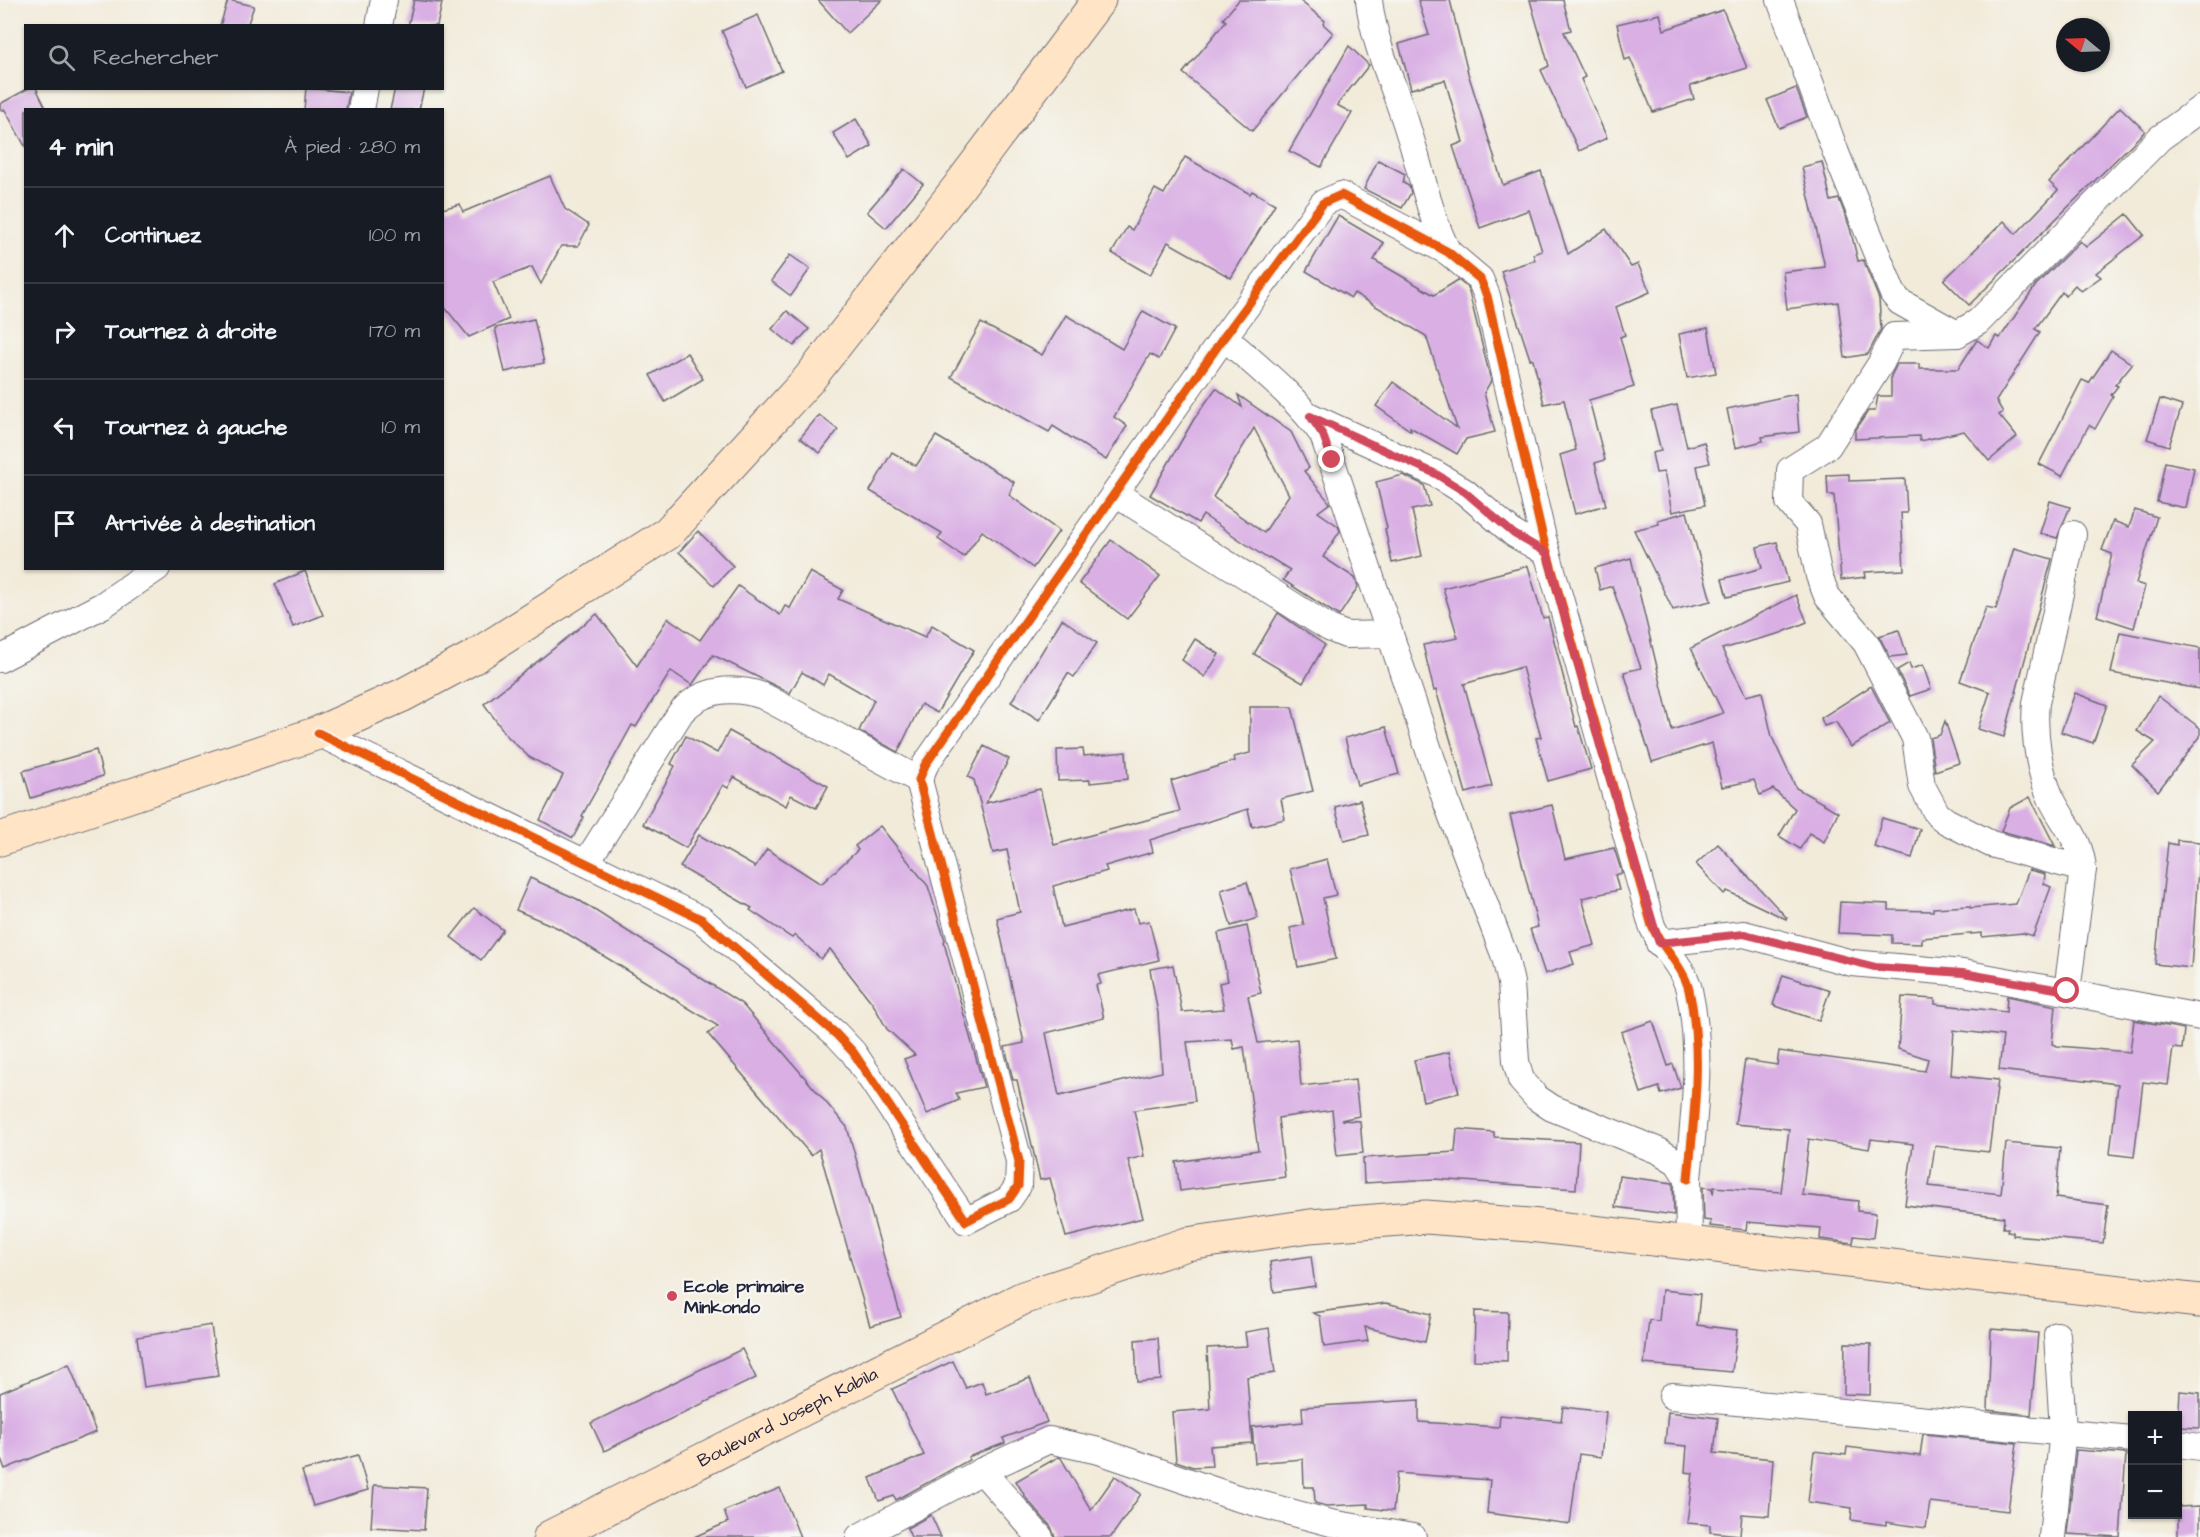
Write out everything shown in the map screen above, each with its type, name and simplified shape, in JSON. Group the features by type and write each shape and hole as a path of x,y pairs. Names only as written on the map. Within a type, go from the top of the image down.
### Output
{"main road":[{"path":"0,839 318,733 403,695 472,658 604,576 668,533 689,514 809,379 958,188 1099,0"},
{"name":"Boulevard Joseph Kabila","path":"550,1537 1023,1298 1187,1244 1310,1226 1426,1217 1689,1241 2200,1301"}],"street":[{"path":"378,24 384,0"},
{"path":"1370,0 1375,34 1409,132 1438,234 1448,252"},
{"path":"1780,0 1884,274 1900,302 1957,334"},
{"path":"361,108 365,90"},
{"path":"1894,336 1957,334 1978,322 2160,138 2200,109"},
{"path":"318,733 701,918 836,1034 853,1052 966,1221 1009,1200 1018,1186 1019,1161 919,780 925,765 1224,337 1323,203 1332,197 1341,195 1448,252 1480,279 1486,296 1547,553 1604,760 1659,943 1689,988 1697,1075 1688,1179 1689,1241"},
{"path":"1900,302 1894,336 1881,363 1828,446 1790,470 1788,502 1808,524 1819,576 1827,596 1866,643 1915,738 1918,751 1918,773 1937,814 1991,844 2083,869"},
{"path":"1224,337 1310,416 1323,435 1446,801 1505,957 1511,983 1516,1061 1521,1080 1537,1098 1552,1108 1659,1151 1677,1162 1688,1179"},
{"path":"1310,416 1436,474 1465,492 1514,534 1547,553"},
{"path":"1116,494 1329,628 1346,635 1390,634"},
{"path":"2067,991 2083,869 2079,843 2046,786 2034,720 2073,534"},
{"path":"0,659 103,605 154,570"},
{"path":"586,863 681,712 690,701 705,695 734,688 763,696 919,780"},
{"path":"1659,943 1744,934 1875,967 1963,973 2200,1017"},
{"path":"2052,1537 2063,1430 2057,1335"},
{"path":"1672,1396 2063,1430 2128,1438"},
{"path":"859,1537 982,1471 1049,1440 1099,1451 1234,1497 1331,1524 1413,1537"},
{"path":"2182,1445 2200,1447"},
{"path":"982,1471 1040,1537"}],"building":[{"path":"228,0 254,6 248,24 221,24"},
{"path":"414,0 442,3 437,24 408,24"},
{"path":"818,0 882,0 847,33"},
{"path":"1239,0 1299,0 1325,21 1323,24 1333,33 1252,131 1183,73 1226,21 1223,19"},
{"path":"1418,0 1450,0 1468,73 1503,185 1541,171 1568,254 1606,229 1631,267 1638,264 1650,292 1616,307 1625,335 1620,337 1634,387 1589,400 1605,460 1595,463 1606,505 1575,514 1560,455 1576,450 1564,400 1544,404 1533,359 1530,359 1501,271 1535,260 1533,254 1542,251 1529,210 1480,228 1453,146 1463,142 1445,80 1411,89 1399,44 1429,35"},
{"path":"1530,0 1563,0 1571,30 1564,32 1585,77 1581,79 1607,138 1579,151 1541,70 1549,66"},
{"path":"1723,10 1747,68 1690,86 1694,99 1653,112 1630,58 1625,60 1617,24 1660,14 1664,30"},
{"path":"758,15 782,71 746,87 722,31"},
{"path":"1349,46 1369,65 1337,105 1352,113 1321,167 1289,151"},
{"path":"1796,88 1807,117 1779,128 1767,100"},
{"path":"25,90 37,90 46,108 24,108 24,144 5,110 0,110 0,104"},
{"path":"306,90 349,92 346,108 304,108"},
{"path":"395,90 424,90 419,108 390,108"},
{"path":"2120,107 2145,131 1969,305 1944,280 2004,221 2016,234 2058,190 2049,182"},
{"path":"856,119 872,146 849,160 833,133"},
{"path":"1185,157 1250,194 1252,191 1275,204 1231,278 1168,242 1150,275 1112,253 1127,227 1132,230 1155,189 1164,194"},
{"path":"1378,160 1405,174 1403,183 1409,186 1411,193 1402,208 1364,189"},
{"path":"1822,162 1831,201 1839,199 1850,228 1858,261 1863,260 1879,299 1881,329 1868,354 1845,358 1838,302 1787,309 1783,272 1825,267 1802,167"},
{"path":"904,169 923,184 886,228 867,212"},
{"path":"550,176 565,209 589,225 578,246 561,246 541,284 532,267 493,282 509,319 469,337 444,306 444,208 460,204 463,212"},
{"path":"2127,214 2144,235 2096,273 2101,277 2081,291 2075,285 2065,296 2062,292 2035,329 2040,332 1996,401 2003,412 1999,415 2017,437 1989,461 1964,431 1920,441 1919,436 1855,439 1855,431 1868,411 1875,411 1878,396 1891,396 1891,376 1897,364 1919,364 1919,369 1958,369 1977,340 1989,348 1996,336 2000,338 2036,285 2080,241 2086,247"},
{"path":"1338,216 1384,243 1374,260 1434,295 1458,280 1468,288 1491,381 1484,393 1495,432 1466,439 1457,454 1410,427 1411,431 1376,406 1393,382 1457,428 1426,336 1354,293 1351,298 1306,271"},
{"path":"790,255 810,269 791,296 771,281"},
{"path":"787,311 809,329 794,346 772,329"},
{"path":"1143,311 1175,329 1159,359 1150,354 1114,417 1127,426 1106,460 1053,426 1049,432 951,377 981,323 1042,355 1066,315 1122,349"},
{"path":"534,319 544,363 505,372 495,328"},
{"path":"1708,328 1716,373 1687,378 1679,334"},
{"path":"2111,350 2132,364 2115,385 2118,386 2111,395 2113,397 2095,429 2089,425 2062,476 2039,464 2082,380 2089,383"},
{"path":"687,353 703,379 665,402 650,375"},
{"path":"1216,388 1242,407 1238,395 1291,432 1309,468 1304,471 1330,503 1318,512 1338,526 1340,531 1323,557 1355,578 1358,587 1339,616 1283,580 1290,570 1269,557 1268,559 1203,515 1198,523 1150,495 1194,419","holes":["1254,428 1289,495 1264,533 1213,497"]},
{"path":"1796,394 1799,432 1762,437 1763,441 1735,448 1727,409"},
{"path":"2160,399 2182,406 2169,446 2147,439"},
{"path":"1677,405 1687,447 1704,442 1710,463 1697,466 1705,505 1672,512 1664,472 1656,473 1652,453 1661,451 1651,411"},
{"path":"819,415 838,430 820,453 800,438"},
{"path":"936,436 1014,482 1009,495 1059,531 1033,568 982,531 964,557 938,539 942,533 870,491 892,452 916,466"},
{"path":"2165,462 2194,468 2186,508 2157,502"},
{"path":"1849,474 1849,481 1905,479 1907,513 1901,513 1904,570 1865,572 1866,577 1841,580 1834,495 1828,495 1827,475"},
{"path":"1403,475 1424,485 1430,506 1412,510 1422,556 1392,563 1385,529 1387,528 1376,482"},
{"path":"2050,501 2070,507 2057,538 2040,533"},
{"path":"2135,510 2157,517 2136,583 2145,586 2134,628 2097,616 2112,554 2102,550 2113,521 2129,527"},
{"path":"1687,512 1711,601 1673,610 1634,530 1659,524 1658,520"},
{"path":"698,531 733,566 714,586 679,552"},
{"path":"1111,540 1160,576 1127,619 1079,583"},
{"path":"1777,542 1788,582 1727,597 1722,579 1762,568 1757,547"},
{"path":"2014,548 2052,559 2004,737 1978,729 1990,692 1960,681 1986,607 1996,609"},
{"path":"1631,558 1672,730 1723,713 1691,648 1796,595 1807,622 1781,633 1722,649 1746,696 1762,692 1772,737 1796,788 1838,812 1824,842 1809,833 1800,849 1779,836 1795,809 1773,789 1760,795 1754,780 1722,787 1712,743 1652,762 1624,672 1641,668 1612,586 1600,590 1595,568"},
{"path":"1528,566 1543,618 1548,617 1576,727 1578,726 1591,769 1548,781 1536,738 1541,737 1522,667 1464,684 1492,786 1466,793 1436,690 1434,691 1423,645 1458,638 1443,588"},
{"path":"305,571 323,615 293,627 275,584"},
{"path":"810,572 843,590 838,599 925,637 932,625 974,650 937,713 921,704 898,752 859,731 874,700 829,674 823,685 802,672 790,693 713,655 692,685 671,671 636,727 632,725 582,816 584,817 573,838 540,820 563,775 529,757 507,736 484,704 597,614 637,666 668,618 700,640 738,586 780,615 785,606 790,608"},
{"path":"1278,613 1325,645 1303,683 1254,654"},
{"path":"1062,619 1097,643 1074,677 1068,673 1039,720 1011,702"},
{"path":"1899,630 1907,655 1890,657 1879,636"},
{"path":"2120,632 2200,648 2200,689 2111,673"},
{"path":"1195,639 1219,654 1205,677 1182,660"},
{"path":"1909,663 1911,669 1923,665 1931,689 1910,696 1897,670"},
{"path":"1871,686 1890,723 1851,747 1836,722 1824,726 1821,718"},
{"path":"2075,693 2107,705 2093,743 2061,732"},
{"path":"2158,696 2200,728 2200,737 2158,791 2132,765 2155,742 2137,731"},
{"path":"1250,707 1292,707 1313,791 1281,799 1285,819 1252,827 1248,809 1150,840 1153,852 1105,866 1107,871 1053,886 1062,927 1134,909 1138,923 1149,921 1159,960 1098,975 1101,984 1096,985 1104,1018 1046,1033 1059,1096 1162,1072 1158,1013 1150,969 1173,965 1182,1012 1224,1009 1219,983 1228,981 1218,933 1247,926 1261,993 1248,996 1258,1043 1297,1039 1301,1086 1355,1080 1359,1116 1341,1120 1360,1121 1363,1153 1337,1156 1332,1110 1278,1118 1285,1177 1180,1191 1176,1162 1258,1150 1244,1047 1234,1049 1232,1039 1187,1042 1195,1101 1134,1110 1144,1156 1128,1160 1143,1218 1066,1237 1050,1178 1040,1180 1017,1080 1013,1080 1005,1047 1024,1043 997,918 1020,912 1007,850 993,853 974,780 968,777 984,746 1009,759 986,803 1040,789 1054,845 1180,811 1171,781 1235,761 1234,757 1250,753"},
{"path":"1945,721 1959,763 1935,771 1930,738 1940,735"},
{"path":"1386,727 1399,774 1357,785 1345,738"},
{"path":"729,731 828,786 816,808 791,795 786,806 734,777 728,788 723,785 686,848 643,824 675,766 671,764 686,736 717,753"},
{"path":"1083,749 1084,756 1126,752 1128,779 1090,783 1090,780 1058,781 1057,750"},
{"path":"96,750 103,776 31,798 23,771"},
{"path":"2030,797 2055,846 2001,831 2010,808"},
{"path":"1360,800 1369,835 1344,841 1335,807"},
{"path":"1552,805 1565,859 1614,848 1622,873 1615,875 1619,890 1582,898 1595,945 1570,952 1574,964 1545,974 1530,929 1538,927 1510,815"},
{"path":"1882,818 1920,829 1912,858 1874,847"},
{"path":"880,826 928,886 945,940 984,1087 956,1093 959,1100 927,1114 904,1059 915,1055 887,1029 873,1004 830,949 821,959 795,935 792,938 750,910 752,908 680,867 699,835 755,867 767,849 821,884 858,850 855,846"},
{"path":"2177,840 2200,842 2191,968 2155,964 2168,843 2177,845"},
{"path":"1718,844 1786,919 1727,891 1724,894 1696,864"},
{"path":"1327,859 1336,895 1323,898 1336,959 1298,967 1290,928 1304,925 1290,869"},
{"path":"2029,870 2045,874 2044,884 2051,887 2033,936 2023,933 1982,937 1982,933 1922,938 1922,944 1892,943 1892,935 1838,933 1840,902 1889,904 1889,910 1933,911 1933,908 2016,904"},
{"path":"530,878 577,899 742,1004 847,1127 901,1317 870,1326 819,1149 811,1155 708,1034 718,1026 558,928 516,910"},
{"path":"1247,882 1258,918 1231,926 1221,890"},
{"path":"474,908 503,930 481,960 451,937"},
{"path":"1783,975 1830,990 1819,1021 1773,1005"},
{"path":"2007,996 2056,1006 2052,1044 2057,1046 2130,1052 2134,1020 2184,1029 2182,1049 2173,1048 2168,1085 2143,1082 2134,1157 2110,1154 2118,1084 1999,1070 2003,1036 1954,1030 1951,1075 1998,1080 1989,1152 1935,1146 1929,1186 2001,1194 2006,1143 2060,1148 2056,1198 2108,1205 2103,1243 2013,1235 2013,1232 2007,1231 2008,1228 2003,1228 2004,1217 1905,1205 1913,1144 1871,1139 1869,1149 1809,1139 1802,1195 1858,1201 1857,1211 1876,1213 1873,1238 1854,1236 1853,1243 1820,1239 1821,1228 1747,1222 1746,1230 1710,1226 1711,1221 1704,1220 1703,1187 1712,1188 1713,1194 1714,1187 1781,1192 1789,1129 1735,1124 1745,1060 1777,1065 1779,1051 1925,1071 1928,1059 1898,1049 1902,997 1935,999 1935,1004 2006,1012"},
{"path":"1653,1021 1668,1066 1673,1064 1681,1088 1661,1094 1659,1087 1641,1093 1621,1032"},
{"path":"1449,1052 1459,1093 1423,1101 1414,1060"},
{"path":"1457,1129 1494,1132 1494,1137 1579,1142 1576,1189 1435,1179 1364,1183 1363,1158 1455,1152"},
{"path":"1619,1176 1673,1183 1674,1215 1615,1207"},
{"path":"1311,1256 1315,1286 1274,1292 1270,1262"},
{"path":"1662,1290 1700,1294 1697,1325 1737,1330 1732,1372 1644,1364 1649,1320 1659,1321"},
{"path":"1386,1303 1431,1314 1425,1342 1365,1327 1368,1341 1324,1347 1320,1316 1313,1313"},
{"path":"1475,1311 1508,1312 1507,1361 1474,1360"},
{"path":"211,1325 218,1376 144,1387 137,1337"},
{"path":"1269,1328 1275,1373 1247,1377 1252,1443 1210,1446 1212,1466 1193,1467 1176,1461 1172,1412 1210,1409 1207,1348 1247,1346 1245,1332"},
{"path":"1991,1329 2038,1333 2031,1415 1988,1410"},
{"path":"1158,1338 1161,1380 1137,1382 1135,1340"},
{"path":"1845,1343 1871,1344 1870,1395 1844,1394"},
{"path":"742,1349 756,1378 604,1451 591,1423"},
{"path":"953,1361 966,1388 982,1382 986,1394 1030,1378 1047,1422 1003,1438 1005,1443 968,1457 969,1460 896,1500 894,1496 879,1501 870,1478 924,1455 892,1389"},
{"path":"69,1364 96,1432 5,1469 0,1456 0,1393"},
{"path":"2180,1391 2200,1393 2200,1428 2182,1427 2182,1411 2179,1411"},
{"path":"1419,1400 1419,1422 1499,1427 1500,1415 1561,1421 1563,1407 1606,1412 1601,1457 1579,1454 1570,1524 1487,1513 1490,1480 1397,1473 1393,1511 1368,1508 1368,1504 1326,1506 1315,1503 1314,1487 1304,1487 1303,1459 1255,1463 1252,1427 1303,1422 1302,1407"},
{"path":"1668,1412 1718,1418 1714,1453 1773,1459 1769,1516 1742,1514 1740,1535 1710,1532 1710,1525 1687,1523 1693,1473 1685,1472 1687,1446 1665,1444"},
{"path":"1923,1434 2017,1443 2008,1511 1930,1502 1926,1528 1851,1520 1852,1508 1808,1502 1814,1451 1846,1455 1847,1447 1920,1456"},
{"path":"2076,1450 2126,1454 2120,1537 2067,1534"},
{"path":"358,1455 368,1490 313,1506 302,1471"},
{"path":"1058,1457 1061,1458 1091,1510 1115,1476 1141,1494 1111,1537 1055,1537 1051,1527 1026,1498 1016,1481"},
{"path":"374,1485 427,1488 424,1530 371,1527"},
{"path":"780,1488 800,1537 694,1537 728,1522 724,1511"},
{"path":"2200,1506 2200,1537 2178,1537 2178,1519 2182,1519 2182,1507"},
{"path":"931,1515 941,1537 911,1537 907,1528"}],"cycle path":[{"path":"318,733 701,919 836,1034 853,1052 966,1221 1009,1199 1018,1186 1019,1161 919,780 925,765 1224,337 1323,203 1341,195 1448,252 1480,279 1487,296 1543,538 1652,926 1682,973 1689,990 1696,1037 1696,1084 1688,1179"}],"place":[{"name":"Ecole primaire Minkondo","path":"672,1296"}],"route":[{"path":"1332,460 1323,435 1310,416 1436,474 1465,492 1514,534 1547,553 1601,749 1652,926 1659,943 1744,934 1766,938 1852,963 1875,967 1963,973 2067,991"}]}
